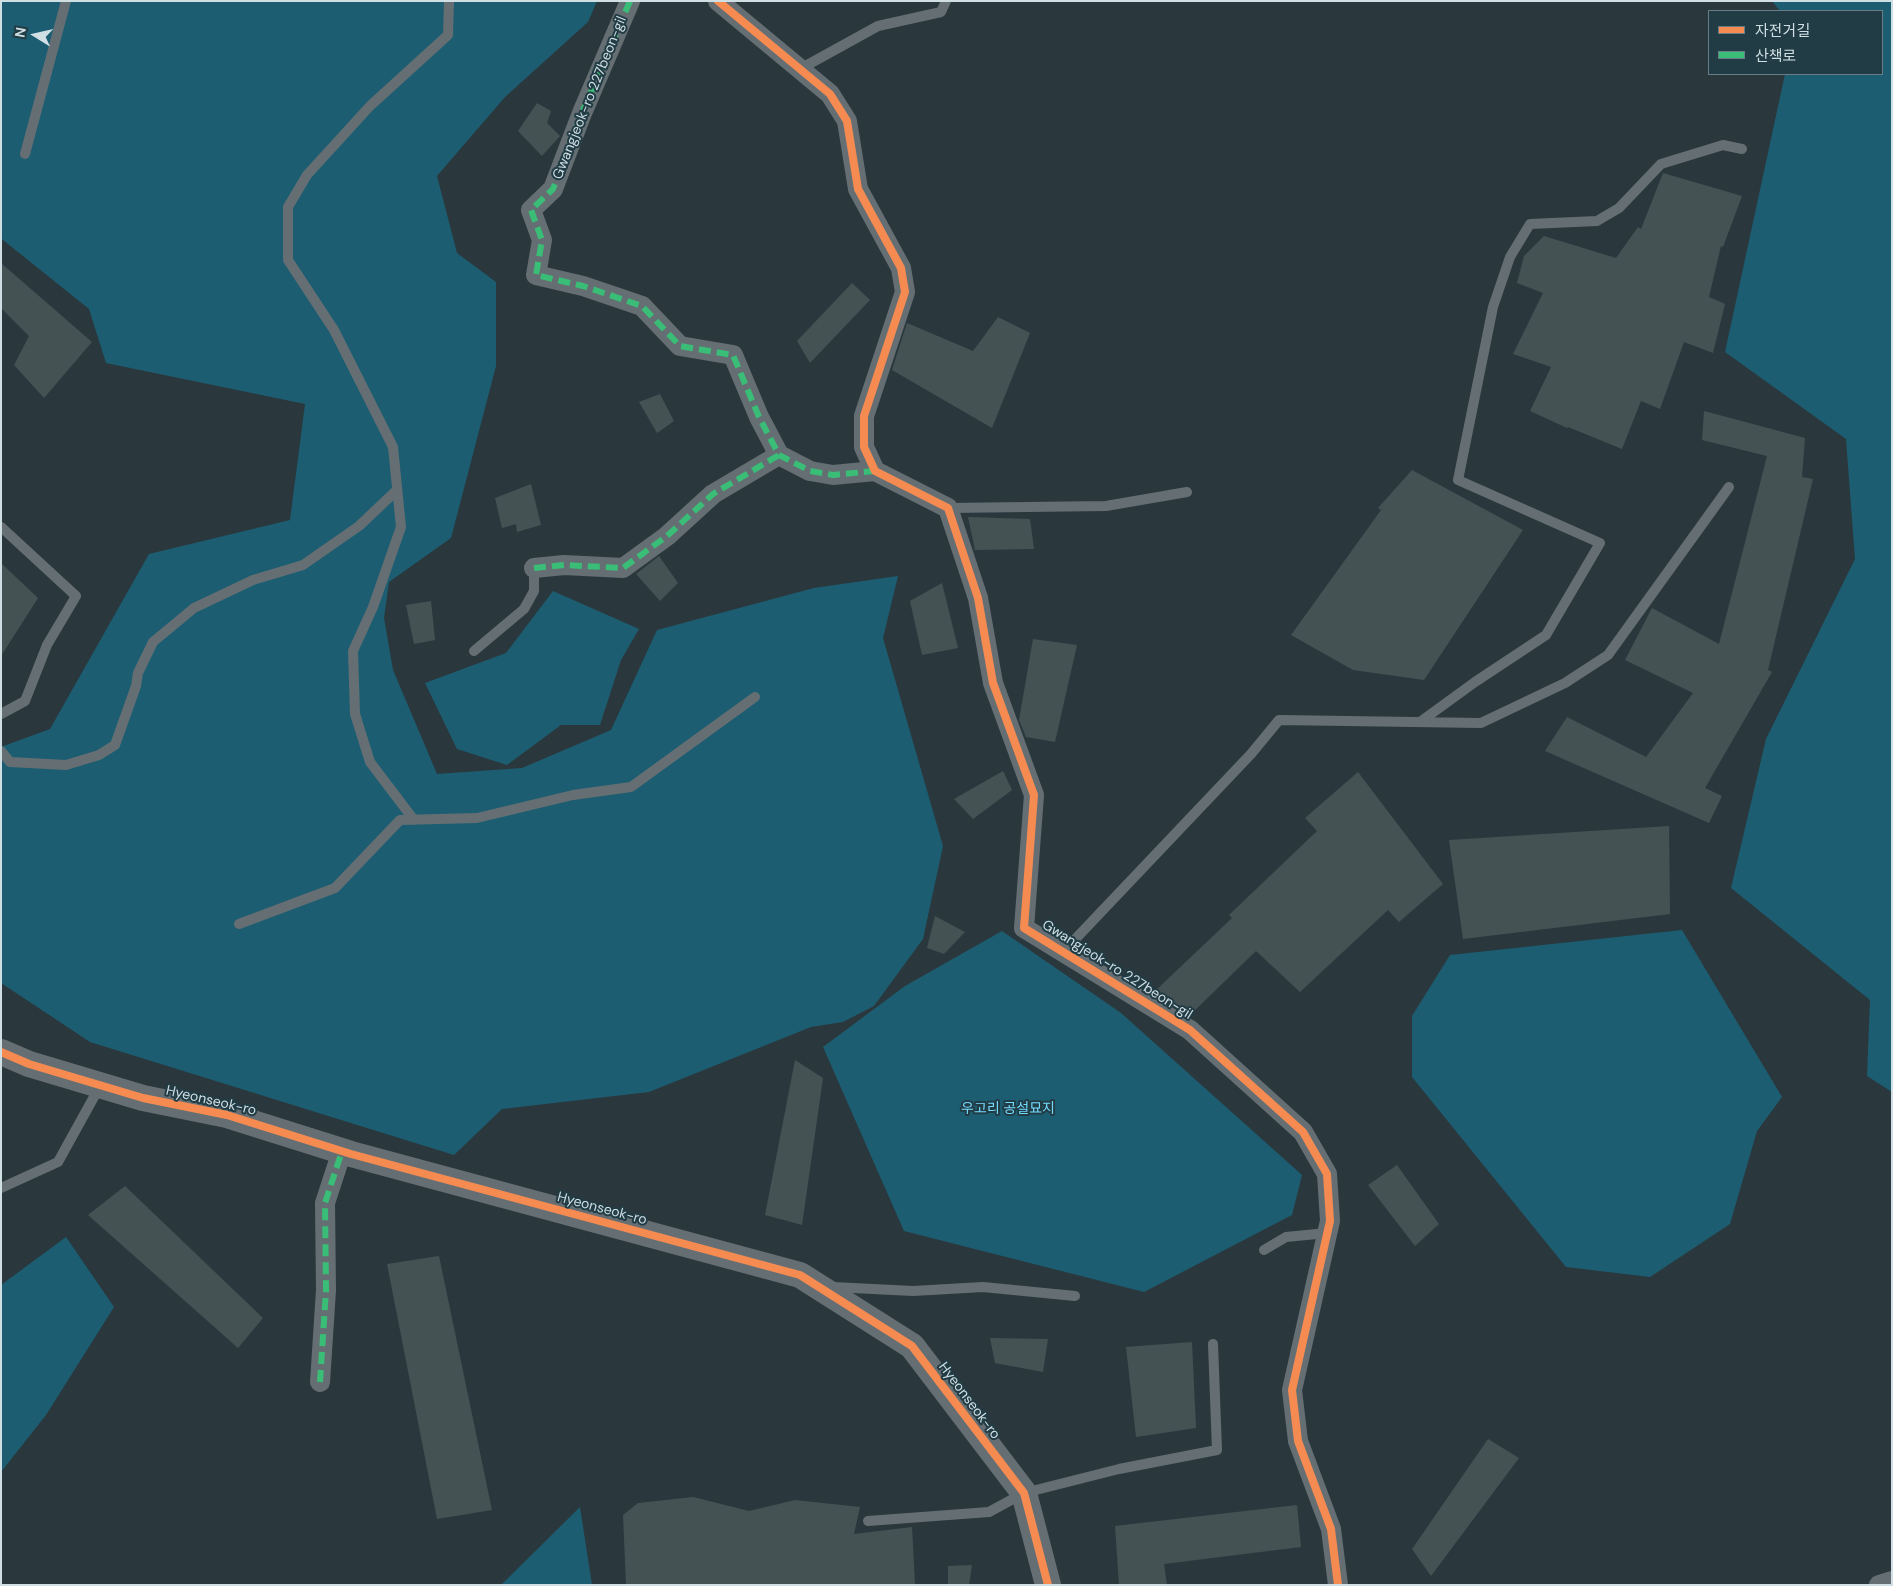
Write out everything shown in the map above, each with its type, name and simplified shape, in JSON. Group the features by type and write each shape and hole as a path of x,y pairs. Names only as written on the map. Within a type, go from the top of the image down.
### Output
{"street":[{"name":"Gwangjeok-ro 227beon-gil","path":"630,1 582,114 553,189 531,210 542,240 536,275 582,286 642,306 680,346 733,355 759,417 779,455"},
{"path":"718,1 830,94 846,121 858,189 901,268 906,292 864,416 864,447 875,471"},
{"path":"534,568 564,565 623,568 667,536 713,494 779,455 810,471 833,475 875,471 948,508"},
{"name":"Gwangjeok-ro 227beon-gil","path":"948,508 978,598 993,683 1034,795 1024,928 1190,1030 1303,1132 1327,1174 1330,1221 1292,1390 1298,1441 1331,1529 1338,1585"},
{"name":"Hyeonseok-ro","path":"1,1052 29,1064 143,1098 227,1115 342,1151 800,1275 912,1346 1024,1493 1048,1585"},
{"path":"320,1382 326,1290 325,1203 342,1151"},
{"path":"1880,1585 1892,1581"}],"lane":[{"path":"25,154 66,1"},
{"path":"414,820 370,762 354,714 353,651 372,607 401,527 393,447 334,330 288,260 288,207 306,175 370,106 448,34 449,1"},
{"path":"800,68 878,26 941,12 946,1"},
{"path":"1420,722 1546,634 1600,543 1458,480 1493,308 1510,256 1530,224 1597,221 1619,208 1660,164 1723,144 1742,149"},
{"path":"1063,952 1252,754 1279,720 1481,723 1566,683 1608,655 1729,487"},
{"path":"1,752 10,762 66,765 99,755 115,746 136,686 138,673 153,642 194,608 253,580 303,565 359,526 397,490"},
{"path":"948,508 1106,506 1187,492"},
{"path":"1,526 76,596 48,646 25,702 1,714"},
{"path":"474,650 524,609 534,591 534,568"},
{"path":"239,924 335,888 400,820 477,818 572,796 631,787 755,697"},
{"path":"1,1188 58,1162 100,1085"},
{"path":"1264,1250 1286,1237 1327,1233"},
{"path":"819,1287 913,1291 984,1287 1075,1296"},
{"path":"868,1521 989,1512 1024,1493 1119,1469 1217,1450 1213,1344"}],"green space":[{"path":"1,1 597,1 588,22 505,97 437,176 457,253 496,282 496,366 451,538 389,582 384,618 393,670 437,774 522,768 611,730 657,630 814,588 898,576 883,638 943,846 923,939 874,1006 843,1022 811,1027 649,1092 502,1109 454,1155 90,1042 1,983 1,747 50,729 149,554 290,520 305,404 106,363 89,309 1,238"},
{"path":"1772,1 1892,1 1892,1092 1867,1076 1870,1000 1731,888 1766,739 1855,559 1846,439 1725,352 1785,75 1883,75 1883,10 1779,10"},
{"path":"553,591 639,629 621,660 600,725 561,725 507,765 457,749 425,683 506,653"},
{"path":"1682,930 1782,1097 1757,1131 1730,1224 1650,1277 1566,1267 1412,1077 1412,1016 1450,955"},
{"name":"우고리 공설묘지","path":"1002,931 1121,1013 1302,1175 1292,1215 1144,1292 904,1231 823,1047 905,986"},
{"path":"66,1237 114,1307 46,1415 1,1472 1,1285"},
{"path":"580,1507 592,1585 501,1585"}],"building":[{"path":"537,103 551,111 547,123 560,136 542,156 518,131"},
{"path":"1663,173 1742,196 1723,247 1721,246 1709,297 1725,304 1713,353 1684,342 1660,409 1641,401 1622,449 1567,428 1530,411 1551,367 1513,354 1543,293 1517,283 1524,256 1544,236 1616,258 1638,227 1641,229"},
{"path":"1,263 92,342 44,398 14,365 29,336 1,308"},
{"path":"852,283 870,300 810,363 797,341"},
{"path":"998,317 1030,333 992,428 892,370 907,323 973,351"},
{"path":"660,394 674,421 657,433 639,402"},
{"path":"1704,411 1805,438 1802,477 1813,479 1768,670 1772,672 1705,788 1722,796 1709,823 1545,751 1567,717 1646,757 1693,693 1625,660 1652,608 1719,644 1767,456 1702,440"},
{"path":"1412,470 1523,530 1424,680 1353,670 1291,635 1381,510 1378,508"},
{"path":"531,484 541,525 517,532 516,524 502,528 495,498"},
{"path":"968,517 1030,519 1034,549 975,550"},
{"path":"659,556 678,583 660,601 636,574"},
{"path":"1,563 38,598 1,656"},
{"path":"942,583 958,648 922,655 910,601"},
{"path":"431,601 435,640 414,644 406,605"},
{"path":"1033,639 1077,645 1055,742 1026,737 1019,720"},
{"path":"1003,771 1012,790 973,819 954,799"},
{"path":"1358,772 1443,884 1399,922 1388,910 1300,992 1256,951 1189,1016 1154,992 1232,918 1229,915 1317,831 1305,818"},
{"path":"1669,826 1670,914 1463,939 1449,840"},
{"path":"935,916 965,932 944,954 927,948"},
{"path":"795,1060 823,1078 802,1225 765,1215"},
{"path":"1397,1165 1439,1224 1415,1246 1368,1185"},
{"path":"125,1186 263,1318 238,1348 88,1215"},
{"path":"439,1256 492,1510 437,1519 387,1264"},
{"path":"990,1338 1048,1339 1043,1372 995,1363"},
{"path":"1192,1342 1196,1428 1136,1437 1126,1347"},
{"path":"1488,1439 1519,1458 1431,1576 1412,1549"},
{"path":"693,1497 749,1511 795,1500 860,1507 854,1534 912,1527 915,1585 626,1585 623,1515 638,1503"},
{"path":"1297,1505 1301,1547 1164,1564 1167,1585 1119,1585 1115,1526"},
{"path":"972,1565 969,1585 948,1585 948,1566"}],"marked path":[{"path":"630,1 582,113 553,189 531,210 542,240 536,275 583,286 642,306 680,346 733,355 759,417 779,455 810,471 833,475 875,471"},
{"path":"534,568 564,565 623,568 667,536 713,494 779,455"},
{"path":"320,1382 326,1290 325,1203 342,1151"}],"cycle path":[{"path":"718,1 830,94 847,121 858,189 901,268 905,292 864,416 864,447 875,471 948,508 978,598 993,683 1034,795 1024,928 1190,1030 1303,1132 1327,1174 1330,1221 1292,1390 1298,1441 1331,1529 1338,1585"},
{"path":"1,1052 29,1064 143,1098 227,1115 351,1154 800,1275 912,1346 1024,1493 1048,1585"}]}
